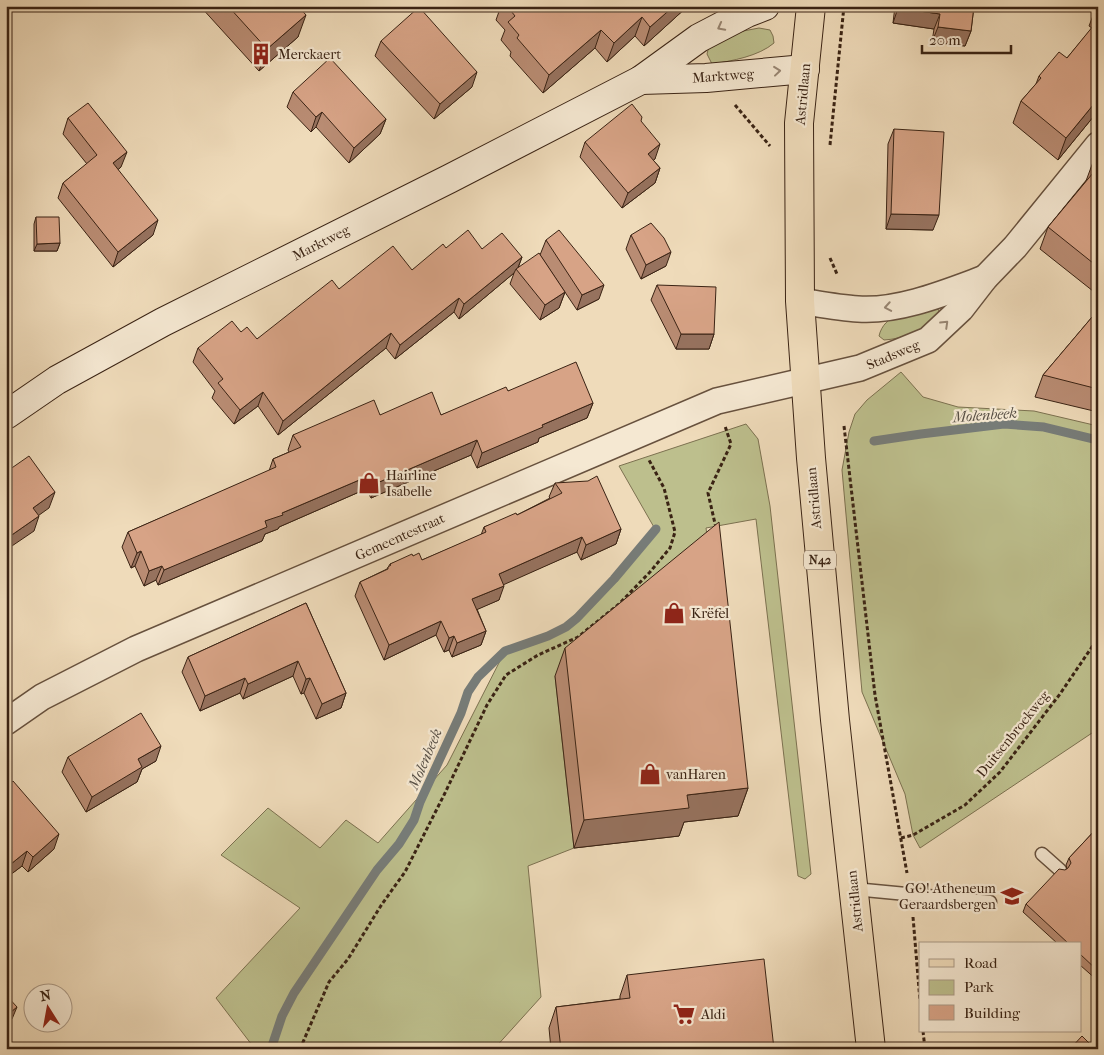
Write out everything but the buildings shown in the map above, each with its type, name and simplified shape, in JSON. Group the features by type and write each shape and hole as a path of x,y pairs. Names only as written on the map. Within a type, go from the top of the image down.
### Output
{"main road":[{"name":"Astridlaan","path":"811,6 800,123 798,180 800,301 805,381 834,710 871,1049"}],"street":[{"name":"Marktweg","path":"6,415 57,380 163,322 449,179 641,80 699,38 747,13 765,6"},
{"name":"Marktweg","path":"641,80 706,78 805,69"},
{"name":"Stadsweg","path":"805,381 860,368 928,340 961,309 985,278 1015,247 1098,145"},
{"name":"Stadsweg","path":"800,301 858,309 884,308 937,296 985,278"},
{"name":"Gemeentestraat","path":"6,722 42,697 136,650 642,432 717,401 805,381"}],"lane":[{"path":"1042,854 1060,870"},
{"path":"854,889 990,902"}],"path":[{"path":"830,154 844,6"},
{"path":"729,100 798,180"},
{"path":"828,253 837,274"},
{"path":"717,401 731,444 708,493 718,535"},
{"path":"844,426 875,695 911,895 919,989"},
{"path":"300,1049 329,982 348,959 404,872 444,795 487,705 506,675 538,654 578,637 619,604 670,548 676,532 669,503 664,488 649,460 642,432"},
{"name":"Duitsenbroekweg","path":"901,838 913,835 965,805 1000,772 1060,694 1098,638"},
{"path":"923,1032 925,1049"}],"green space":[{"path":"759,28 770,30 773,36 774,43 768,48 753,55 712,64 707,54 709,46 738,32"},
{"path":"927,306 939,310 935,321 917,331 898,338 884,340 879,336 891,318"},
{"path":"901,372 923,397 958,407 1034,411 1098,426 1098,729 920,848 913,835 905,794 862,692 842,470 849,432 855,414 867,400"},
{"path":"746,424 758,439 770,506 811,874 805,879 798,876 756,519 706,528 709,550 555,676 574,848 528,866 541,997 494,1049 255,1049 216,998 300,908 221,855 268,808 320,848 346,820 378,843 447,765 505,651 548,636 566,627 614,579 655,529 619,466"}],"waterway":[{"name":"Molenbeek","path":"874,441 1004,424 1044,427 1098,440"},
{"name":"Molenbeek","path":"271,1049 282,1016 294,993 377,870 399,844 414,820 420,802 461,713 468,692 478,677 505,651 548,636 566,627 577,618 614,579 656,529"}],"place":[{"name":"Merckaert","path":"261,54"},
{"name":"Hairline Isabelle","path":"369,483"},
{"name":"Krëfel","path":"674,613"},
{"name":"vanHaren","path":"650,774"},
{"name":"GO! Atheneum Geraardsbergen","path":"1012,896"},
{"name":"Aldi","path":"684,1014"}]}
